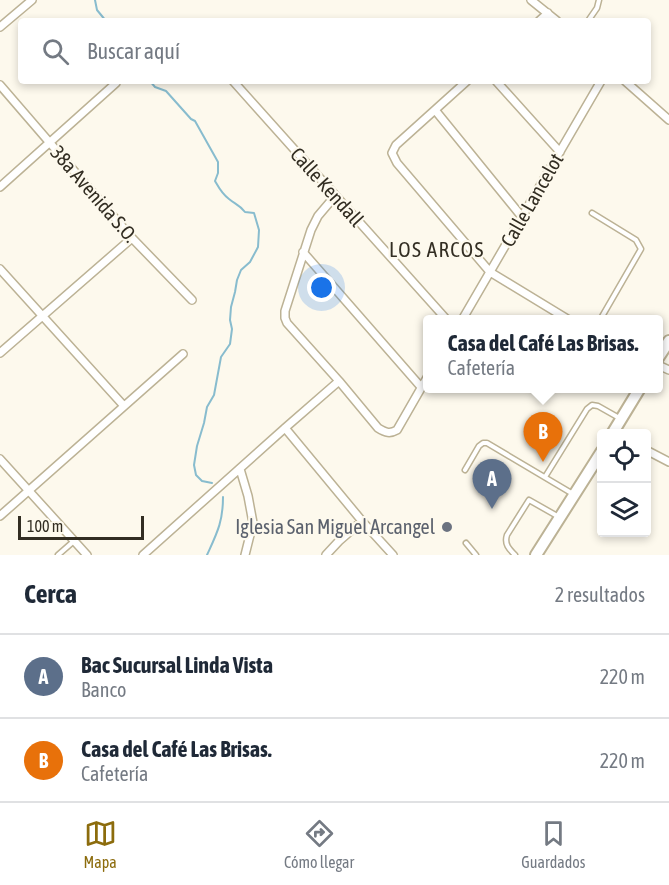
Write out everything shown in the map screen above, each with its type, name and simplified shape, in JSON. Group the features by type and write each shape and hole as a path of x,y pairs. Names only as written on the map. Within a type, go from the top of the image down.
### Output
{"main road":[{"path":"616,429 637,393"},
{"path":"536,555 597,459"}],"street":[{"path":"0,27 32,0"},
{"path":"531,0 553,18"},
{"path":"543,18 548,14"},
{"path":"0,187 115,84"},
{"name":"Calle Kendall","path":"236,84 442,315"},
{"path":"464,84 396,145 392,153 397,163 490,272 560,315"},
{"path":"499,84 560,152"},
{"name":"Calle Lancelot","path":"465,315 599,84"},
{"path":"628,84 669,120"},
{"name":"38a Avenida S.O.","path":"0,85 132,238 192,300"},
{"path":"435,110 522,217"},
{"path":"335,196 318,216 310,230 285,311 285,318 378,428 385,432 392,433 398,430 423,384"},
{"path":"0,353 132,238"},
{"path":"303,252 421,387"},
{"path":"0,269 124,406"},
{"path":"0,516 183,354"},
{"path":"143,555 339,381"},
{"path":"285,428 393,555"},
{"path":"651,453 669,462"},
{"path":"0,459 87,555"},
{"path":"240,469 253,523 244,555"},
{"path":"326,555 362,521"}],"lane":[{"path":"590,18 599,0"},
{"path":"592,213 636,240 641,249 603,315"},
{"path":"544,477 592,405 621,419"},
{"path":"465,471 479,446 487,443 574,494"},
{"path":"515,555 505,540 528,500 560,517"},
{"path":"58,555 75,541"},
{"path":"466,543 476,555"}],"waterway":[{"path":"95,0 97,10 104,18"},
{"path":"152,84 166,91 195,121 218,162 215,181 231,201 245,212 254,213 259,230 258,247 250,262 241,270 237,280 231,307 230,344 221,357 214,395 207,407 197,446 194,465 196,475 202,481 212,483"},
{"path":"207,555 221,521 223,497"}],"place":[{"name":"Casa del Café Las Brisas.","path":"543,462"},
{"name":"Bac Sucursal Linda Vista","path":"492,509"},
{"name":"Iglesia San Miguel Arcangel","path":"447,527"}],"district":[{"name":"LOS ARCOS","path":"437,250"}]}
